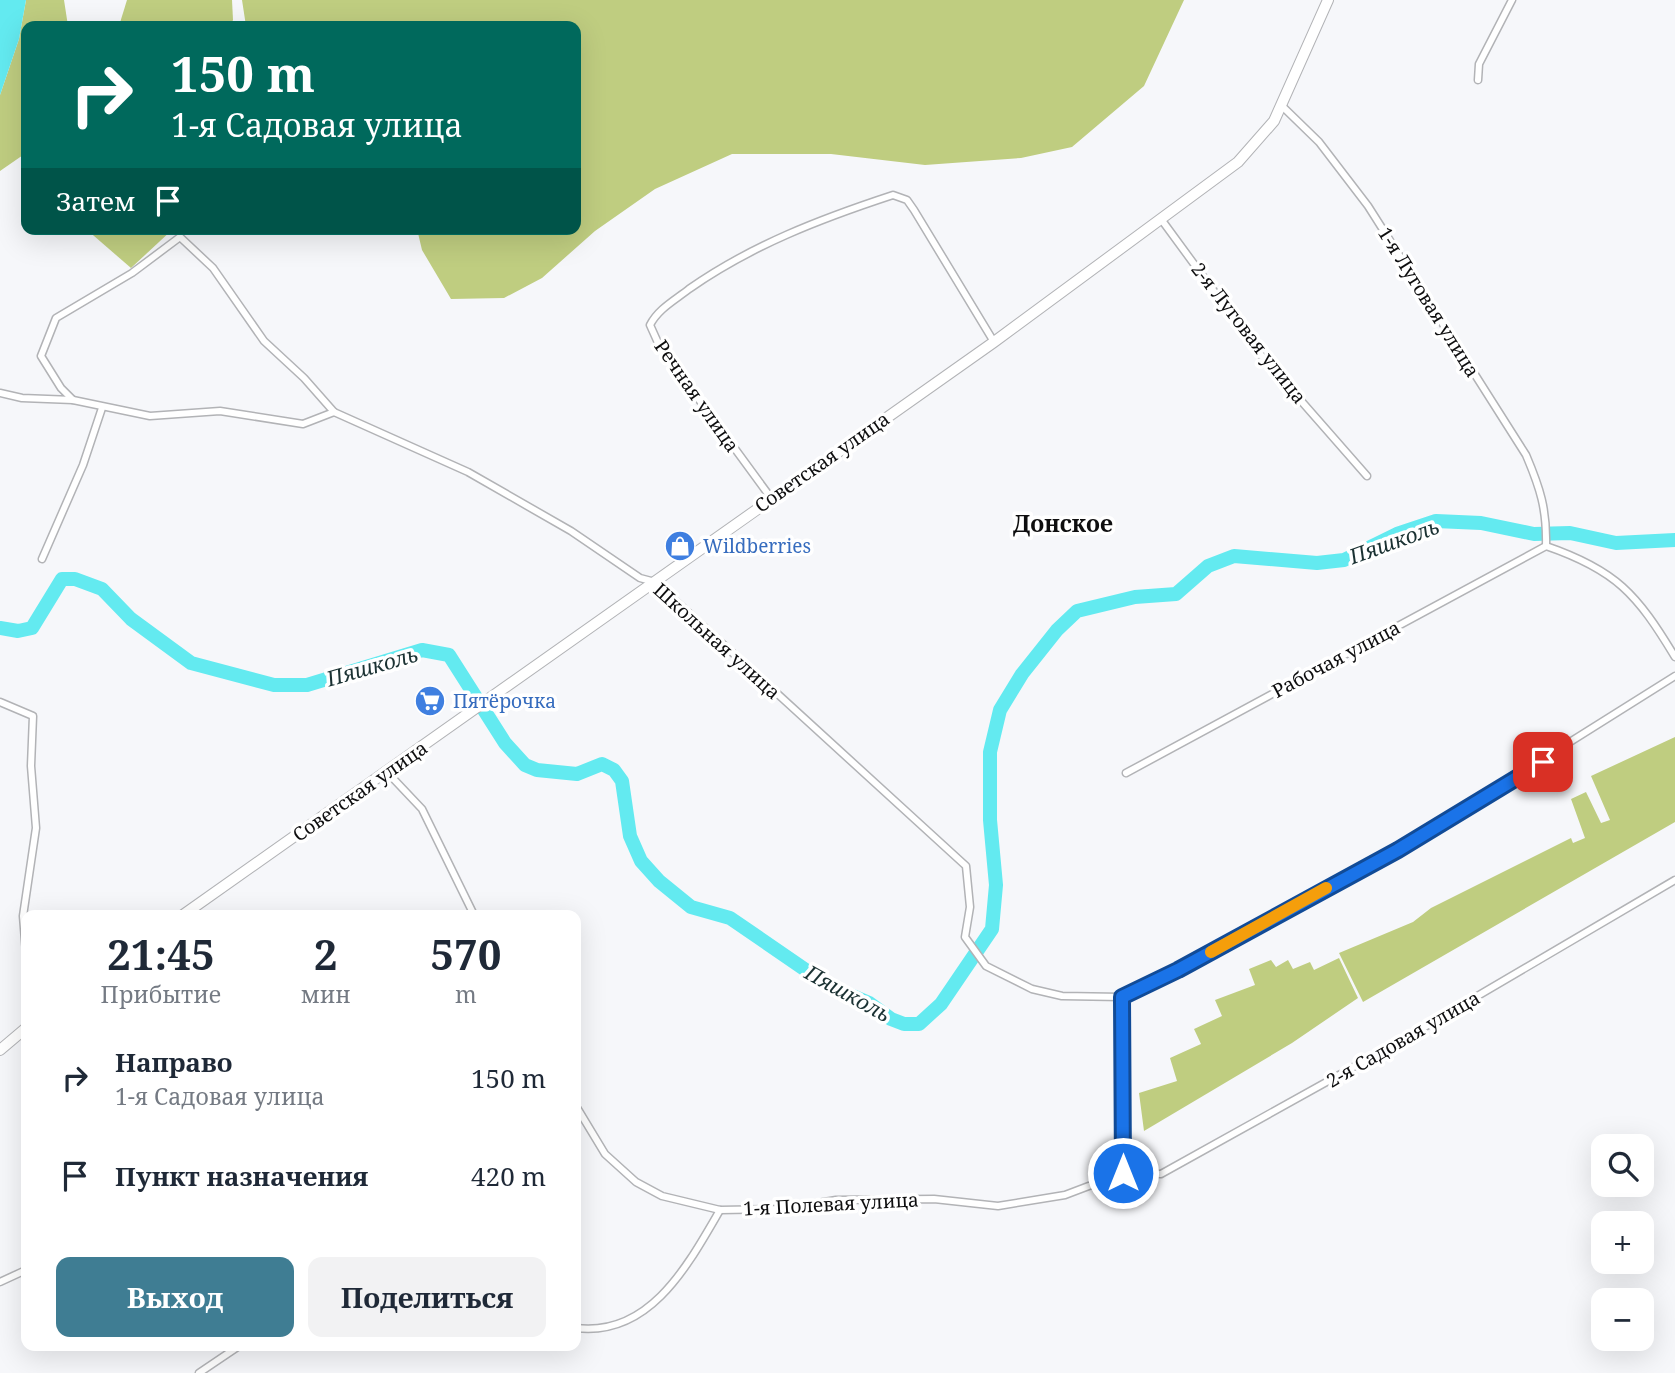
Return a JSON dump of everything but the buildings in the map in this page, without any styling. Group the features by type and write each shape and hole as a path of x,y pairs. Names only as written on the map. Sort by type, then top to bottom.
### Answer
{"main road":[{"name":"Советская улица","path":"190,910 994,342 1238,162 1264,135 1282,106 1328,0"},
{"path":"0,1050 21,1032"}],"street":[{"path":"1478,80 1479,64 1512,0"},
{"name":"1-я Луговая улица","path":"1282,106 1319,142 1368,206 1526,455 1547,516 1546,545"},
{"name":"Речная улица","path":"771,498 659,345 650,325 654,316 666,306 720,268 770,239 893,195 907,200 914,210 994,342"},
{"name":"2-я Луговая улица","path":"1161,219 1260,354 1367,476"},
{"name":"Школьная улица","path":"73,400 61,388 41,356 56,318 132,273 179,235"},
{"name":"Школьная улица","path":"183,235 213,268 264,341 304,378 334,412 468,472 571,531 640,578 655,582 965,866 970,906 965,937 986,966 1032,989 1062,996 1122,997"},
{"path":"0,393 22,398 73,400 150,416 220,411 303,424 334,412"},
{"path":"42,559 83,465 102,408"},
{"path":"1546,545 1583,558 1605,570 1637,601 1675,657"},
{"name":"Рабочая улица","path":"1126,772 1546,545"},
{"path":"1123,1173 1122,997 1178,970 1398,850 1675,676"},
{"path":"0,702 33,716 35,729 31,766 36,828 24,910"},
{"path":"387,772 422,809 472,910"},
{"name":"2-я Садовая улица","path":"1123,1173 1161,1174 1411,1035 1675,880"},
{"name":"1-я Полевая улица","path":"581,1114 606,1154 636,1182 662,1196 720,1210 783,1209 836,1200 934,1199 998,1206 1065,1195 1123,1173"},
{"path":"581,1327 633,1320 659,1301 720,1210"},
{"path":"0,1282 21,1272"},
{"path":"199,1373 232,1351"}],"green space":[{"path":"26,0 64,0 67,21 22,21"},
{"path":"127,0 232,0 232,21 121,21"},
{"path":"242,0 1184,0 1144,86 1072,147 1021,158 925,165 831,154 732,154 655,189 595,231 542,278 504,298 451,299 422,250 418,235 581,235 581,21 245,21"},
{"path":"21,28 21,156 0,171 0,95"},
{"path":"93,235 167,235 131,268"},
{"path":"1675,737 1675,822 1363,1002 1339,953 1413,922 1431,908 1571,838 1573,843 1585,838 1571,799 1586,792 1601,823 1610,820 1591,776"},
{"path":"1339,958 1358,998 1292,1043 1144,1131 1139,1093 1177,1081 1170,1058 1201,1044 1194,1029 1222,1016 1215,1000 1255,985 1249,969 1271,960 1276,967 1288,960 1293,969 1310,962 1314,970"}],"water":[{"path":"0,0 26,0 19,39 0,95"}],"waterway":[{"name":"Пяшколь","path":"0,628 18,631 32,628 62,579 75,579 102,589 131,619 191,663 274,685 307,685 422,650 449,655 505,743 525,765 537,770 577,774 602,764 614,770 622,781 630,836 641,861 659,881 691,907 730,918 829,986 869,1003 891,1019 904,1024 919,1024 941,1004 992,929 996,885 990,820 990,752 1000,710 1022,674 1057,630 1077,611 1135,597 1176,594 1208,566 1234,556 1317,563 1344,560 1397,534 1436,521 1481,523 1534,534 1570,533 1616,543 1675,540"}],"slow traffic":[{"path":"1211,952 1326,888"}],"place":[{"name":"Wildberries","path":"680,546"},
{"name":"Пятёрочка","path":"430,701"}],"district":[{"name":"Донское","path":"1063,523"}],"route":[{"path":"1123,1173 1122,997 1158,981 1398,850 1543,762"}]}
